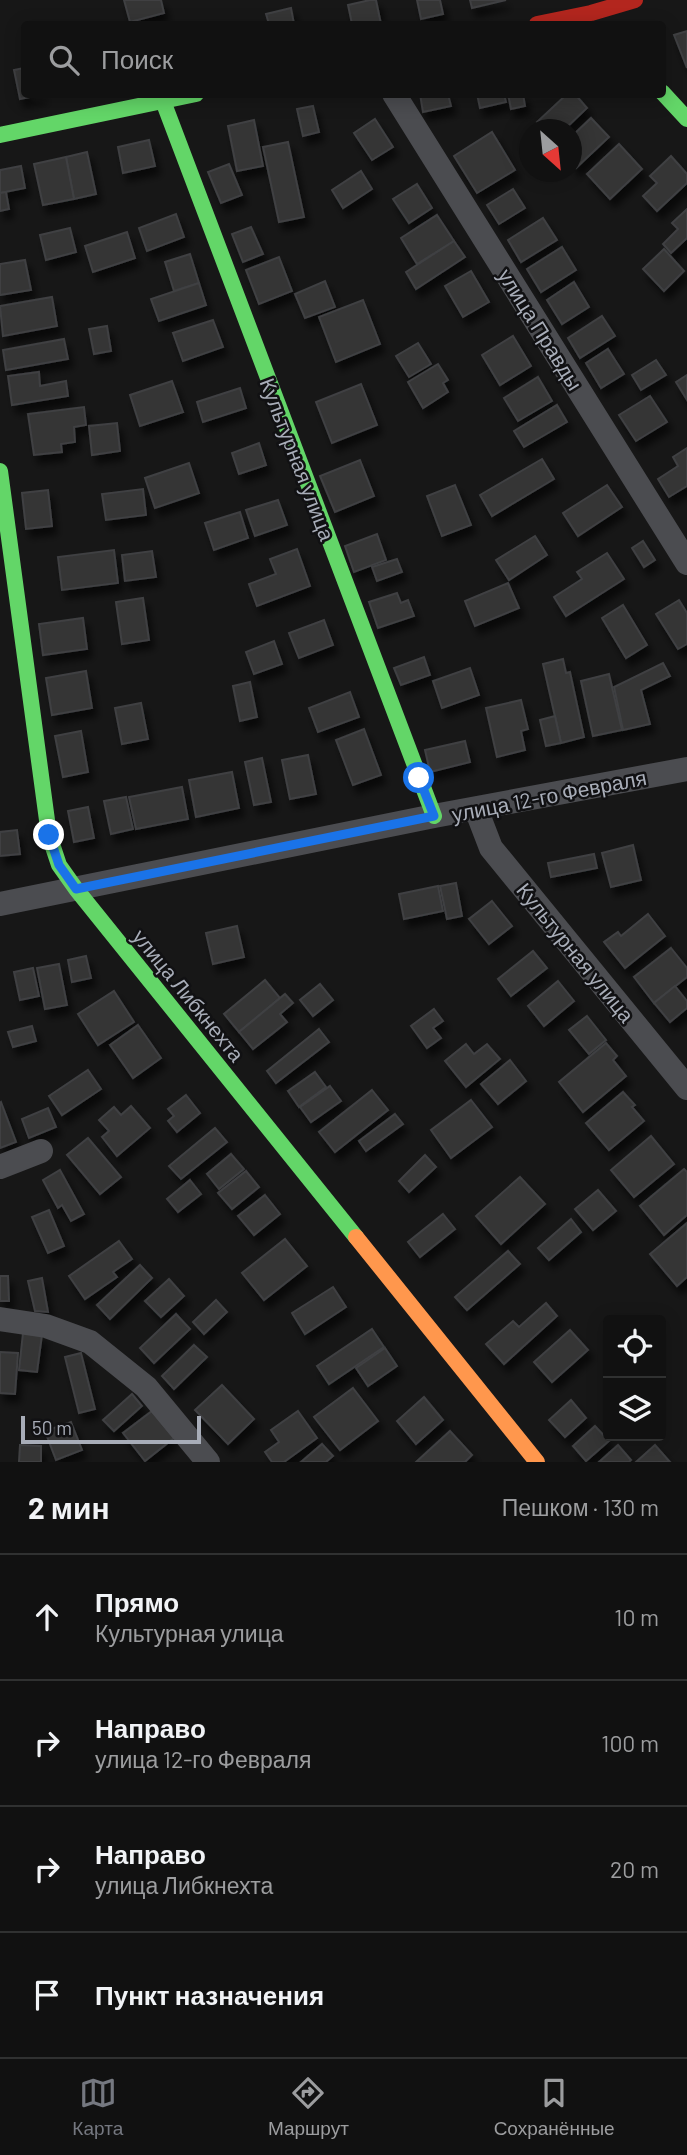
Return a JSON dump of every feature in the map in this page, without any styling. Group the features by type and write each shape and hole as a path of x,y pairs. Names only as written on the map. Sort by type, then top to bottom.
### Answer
{"street":[{"path":"550,21 635,0"},
{"path":"666,95 687,119"},
{"path":"0,135 177,98"},
{"name":"улица Правды","path":"396,98 687,563"},
{"name":"Культурная улица","path":"163,101 434,816"},
{"name":"улица Либкнехта","path":"0,471 49,835 59,865 537,1462"},
{"name":"улица 12-го Февраля","path":"0,904 434,816 687,769"},
{"name":"Культурная улица","path":"476,809 491,848 687,1088"},
{"path":"0,1167 41,1151"},
{"path":"0,1319 46,1326 90,1342 146,1387 208,1462"}],"building":[{"path":"124,0 161,0 164,13 130,21"},
{"path":"376,0 380,21 351,21 348,5"},
{"path":"417,0 440,0 443,14 421,19"},
{"path":"470,0 506,0 472,8"},
{"path":"291,8 293,21 268,21 266,14"},
{"path":"687,31 687,68 674,35"},
{"path":"21,69 21,98 25,98 20,99 14,70"},
{"path":"421,98 449,98 451,106 423,112"},
{"path":"478,98 505,98 506,102 480,108"},
{"path":"509,98 524,98 525,106 511,109"},
{"path":"563,98 578,98 587,108 576,119 540,119"},
{"path":"313,106 319,132 303,136 297,109"},
{"path":"591,118 609,137 582,162 582,127"},
{"path":"375,119 393,147 372,160 354,133"},
{"path":"254,120 263,166 237,171 228,126"},
{"path":"492,132 515,170 477,193 454,156"},
{"path":"149,140 155,166 123,173 118,147"},
{"path":"288,142 304,217 279,222 263,147"},
{"path":"619,144 642,169 610,199 587,174"},
{"path":"87,152 96,194 74,199 66,157"},
{"path":"671,156 687,174 687,183 657,211 643,196 657,183 650,176"},
{"path":"66,157 74,199 43,205 34,164"},
{"path":"229,164 242,195 221,203 208,172"},
{"path":"21,166 25,188 0,193 0,170"},
{"path":"361,171 372,189 343,208 332,190"},
{"path":"417,184 432,208 409,223 393,199"},
{"path":"513,189 525,208 499,224 487,205"},
{"path":"6,192 9,209 0,211 0,193"},
{"path":"687,209 687,238 671,253 663,244 678,229 672,223"},
{"path":"176,214 184,237 147,251 139,228"},
{"path":"437,215 454,241 417,264 401,238"},
{"path":"543,218 557,240 521,262 508,240"},
{"path":"251,227 263,254 243,262 232,234"},
{"path":"70,228 76,252 46,260 40,235"},
{"path":"127,232 135,258 93,272 85,246"},
{"path":"454,241 465,257 416,289 406,272"},
{"path":"562,247 576,270 541,292 527,269"},
{"path":"664,249 684,271 664,291 643,269"},
{"path":"190,254 199,283 174,291 165,262"},
{"path":"279,257 292,291 259,304 246,270"},
{"path":"25,260 31,290 0,295 0,264"},
{"path":"471,271 489,302 463,317 445,286"},
{"path":"325,281 335,307 305,318 295,294"},
{"path":"574,282 589,307 562,324 547,300"},
{"path":"199,283 206,305 159,321 151,299"},
{"path":"52,297 57,326 3,336 0,306"},
{"path":"363,300 380,344 336,362 319,317"},
{"path":"602,316 615,336 580,358 568,338"},
{"path":"213,320 223,347 183,361 173,333"},
{"path":"107,326 111,351 94,354 89,329"},
{"path":"513,336 531,366 500,385 482,355"},
{"path":"64,339 68,359 6,370 3,350"},
{"path":"418,343 431,364 409,377 396,356"},
{"path":"608,349 624,374 601,388 586,363"},
{"path":"656,360 666,375 641,390 632,375"},
{"path":"438,364 448,380 443,383 448,392 423,408 408,382"},
{"path":"39,372 40,386 66,381 68,396 12,405 8,376"},
{"path":"687,375 687,400 676,382"},
{"path":"538,377 552,401 518,421 504,398"},
{"path":"172,381 183,412 140,426 130,395"},
{"path":"361,384 377,425 332,443 316,402"},
{"path":"240,388 246,408 203,422 197,402"},
{"path":"650,396 667,422 636,441 619,415"},
{"path":"557,405 567,422 524,447 514,431"},
{"path":"84,407 86,425 74,427 75,442 61,444 62,452 34,455 28,414"},
{"path":"117,423 120,451 92,455 89,426"},
{"path":"259,443 266,465 239,474 232,453"},
{"path":"687,448 687,486 669,497 658,479 678,466 673,457"},
{"path":"542,459 554,479 492,516 480,495"},
{"path":"360,460 374,496 335,512 320,476"},
{"path":"189,463 199,493 155,508 145,478"},
{"path":"455,485 471,525 442,536 427,496"},
{"path":"607,485 622,507 578,536 563,513"},
{"path":"143,489 146,515 106,520 102,494"},
{"path":"48,490 52,526 26,529 22,493"},
{"path":"278,500 287,525 255,536 246,510"},
{"path":"240,512 248,538 214,550 205,523"},
{"path":"377,534 386,560 354,572 345,546"},
{"path":"535,536 547,555 509,580 496,560"},
{"path":"643,541 655,560 644,567 632,548"},
{"path":"297,549 310,586 257,606 249,584 276,574 270,559"},
{"path":"114,550 118,583 62,590 58,557"},
{"path":"152,551 156,577 125,581 122,555"},
{"path":"607,553 624,579 566,616 554,597 582,579 577,572"},
{"path":"397,559 402,572 377,581 372,567"},
{"path":"508,583 519,608 475,626 465,601"},
{"path":"397,593 401,603 408,600 414,616 378,628 369,602"},
{"path":"143,598 149,640 122,644 116,602"},
{"path":"679,600 687,613 687,644 678,649 656,614"},
{"path":"623,605 647,645 626,658 602,618"},
{"path":"83,618 87,649 43,655 39,624"},
{"path":"324,620 333,645 299,658 289,633"},
{"path":"274,641 282,664 254,674 246,652"},
{"path":"424,657 430,675 401,685 394,668"},
{"path":"563,659 566,673 570,672 584,737 561,743 543,664"},
{"path":"663,663 670,676 641,690 650,724 623,730 614,687"},
{"path":"470,668 479,695 442,708 433,681"},
{"path":"86,671 92,708 52,715 46,678"},
{"path":"609,674 622,730 593,736 581,681"},
{"path":"250,682 257,717 240,721 233,686"},
{"path":"350,692 359,717 318,732 309,708"},
{"path":"521,700 528,729 521,731 525,750 497,757 486,708"},
{"path":"141,703 148,739 122,744 115,708"},
{"path":"555,716 561,743 546,746 540,720"},
{"path":"364,729 381,775 353,785 336,740"},
{"path":"81,731 88,772 63,777 55,736"},
{"path":"465,741 470,762 430,772 425,750"},
{"path":"308,755 316,794 290,799 282,760"},
{"path":"262,758 271,802 254,805 245,762"},
{"path":"232,772 239,808 196,817 189,780"},
{"path":"182,787 188,819 136,829 129,797"},
{"path":"126,797 133,829 111,834 104,801"},
{"path":"88,807 94,838 74,842 68,811"},
{"path":"17,830 20,854 0,856 0,832"},
{"path":"633,845 641,880 611,887 602,853"},
{"path":"594,854 597,868 551,877 548,863"},
{"path":"456,883 462,916 447,919 440,886"},
{"path":"438,886 443,911 404,919 399,894"},
{"path":"492,901 512,926 489,944 469,919"},
{"path":"648,914 665,936 625,968 604,942 618,932 621,936"},
{"path":"237,926 244,957 213,964 206,933"},
{"path":"671,948 687,968 687,977 654,1003 634,977"},
{"path":"533,951 547,968 511,996 498,979"},
{"path":"86,956 91,978 72,982 68,960"},
{"path":"59,964 67,1005 45,1009 37,968"},
{"path":"33,968 39,996 20,1000 14,972"},
{"path":"265,980 280,998 239,1032 224,1014"},
{"path":"558,981 574,1001 544,1026 528,1006"},
{"path":"320,984 333,1000 313,1016 300,1000"},
{"path":"675,986 687,1001 687,1008 670,1022 654,1003"},
{"path":"114,991 134,1022 98,1045 78,1014"},
{"path":"285,994 293,1003 280,1014 287,1022 253,1049 239,1032"},
{"path":"434,1009 443,1021 433,1028 441,1038 427,1048 411,1026"},
{"path":"587,1016 606,1040 589,1054 569,1030"},
{"path":"138,1025 161,1058 133,1078 110,1045"},
{"path":"32,1026 36,1041 13,1047 8,1032"},
{"path":"319,1029 329,1042 276,1083 267,1071"},
{"path":"606,1043 617,1056 613,1060 626,1076 583,1112 559,1082"},
{"path":"466,1044 474,1054 487,1044 500,1059 466,1087 445,1061"},
{"path":"510,1060 526,1081 498,1104 481,1084"},
{"path":"88,1070 101,1089 62,1115 49,1096"},
{"path":"315,1072 326,1087 299,1107 288,1091"},
{"path":"330,1086 341,1101 311,1122 300,1107"},
{"path":"372,1090 388,1110 335,1152 319,1132"},
{"path":"623,1092 644,1121 609,1150 586,1123"},
{"path":"186,1095 200,1113 177,1132 168,1121 174,1116 168,1109"},
{"path":"471,1100 492,1127 451,1158 431,1130"},
{"path":"0,1103 16,1142 0,1148"},
{"path":"131,1106 150,1128 117,1156 102,1137 109,1131 99,1120 114,1107 121,1115"},
{"path":"48,1108 56,1127 29,1138 22,1119"},
{"path":"395,1114 403,1124 366,1151 359,1141"},
{"path":"215,1128 227,1142 181,1179 169,1166"},
{"path":"651,1136 674,1164 634,1197 611,1170"},
{"path":"88,1138 121,1177 100,1194 67,1155"},
{"path":"231,1154 244,1169 219,1189 207,1174"},
{"path":"425,1155 436,1167 409,1192 399,1181"},
{"path":"684,1169 687,1172 687,1215 664,1235 640,1206"},
{"path":"60,1170 84,1214 71,1221 62,1205 58,1208 43,1180"},
{"path":"246,1171 259,1187 232,1209 218,1193"},
{"path":"520,1177 545,1204 501,1244 476,1216"},
{"path":"190,1180 201,1194 178,1212 167,1199"},
{"path":"598,1190 616,1211 593,1230 575,1209"},
{"path":"265,1195 280,1214 254,1235 238,1216"},
{"path":"49,1210 64,1246 48,1253 32,1217"},
{"path":"443,1214 455,1229 420,1257 408,1242"},
{"path":"571,1219 581,1232 549,1260 538,1248"},
{"path":"687,1223 687,1277 677,1286 650,1254"},
{"path":"285,1239 307,1266 264,1300 242,1273"},
{"path":"119,1241 132,1259 113,1272 117,1277 85,1299 69,1276"},
{"path":"508,1251 520,1264 467,1310 455,1297"},
{"path":"140,1265 152,1278 110,1319 97,1305"},
{"path":"0,1276 8,1276 9,1301 0,1301"},
{"path":"42,1278 48,1312 35,1311 28,1281"},
{"path":"169,1279 184,1296 161,1317 145,1301"},
{"path":"333,1287 346,1307 305,1334 292,1313"},
{"path":"216,1300 227,1312 204,1334 193,1322"},
{"path":"546,1303 557,1316 504,1364 486,1344 513,1321 519,1327"},
{"path":"176,1314 190,1329 154,1363 140,1348"},
{"path":"372,1329 384,1347 329,1384 317,1366"},
{"path":"570,1330 588,1350 552,1382 534,1362"},
{"path":"23,1333 42,1335 37,1372 19,1370"},
{"path":"194,1345 207,1357 174,1389 162,1376"},
{"path":"385,1348 397,1366 368,1386 356,1368"},
{"path":"0,1352 18,1353 15,1394 0,1393"},
{"path":"81,1353 95,1409 79,1413 65,1357"},
{"path":"222,1385 254,1419 228,1444 195,1410"},
{"path":"353,1388 378,1421 340,1450 314,1417"},
{"path":"132,1394 142,1406 114,1431 103,1420"},
{"path":"424,1397 443,1420 416,1444 397,1421"},
{"path":"571,1400 586,1418 565,1437 549,1420"},
{"path":"152,1411 174,1438 145,1461 123,1433"},
{"path":"298,1411 317,1438 284,1462 272,1462 265,1452 279,1442 271,1430"},
{"path":"71,1422 82,1450 56,1460 45,1431"},
{"path":"595,1426 603,1435 603,1441 609,1441 586,1461 573,1446"},
{"path":"450,1431 472,1455 465,1462 416,1462"},
{"path":"322,1444 333,1456 326,1462 301,1462"},
{"path":"20,1445 41,1446 41,1462 19,1462"},
{"path":"618,1445 631,1460 629,1462 599,1462"},
{"path":"655,1445 670,1462 636,1462"}],"traffic: fast":[{"path":"666,96 687,119"},
{"path":"0,135 177,98"},
{"path":"163,101 434,816"},
{"path":"0,471 49,835 59,865 356,1237"}],"traffic: slow":[{"path":"356,1237 537,1462"}],"traffic: jam":[{"path":"552,21 635,0"}],"route":[{"path":"49,835 59,865 76,889 434,816 419,778"}]}
